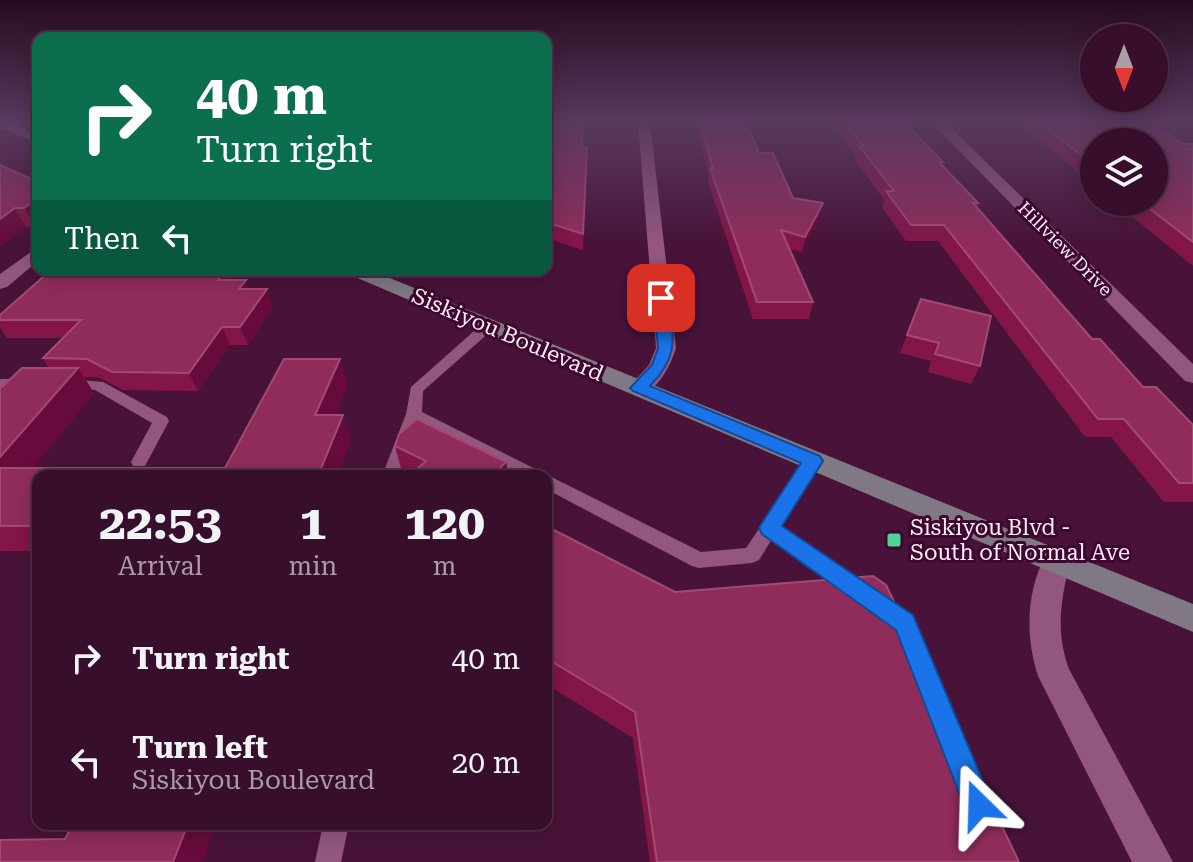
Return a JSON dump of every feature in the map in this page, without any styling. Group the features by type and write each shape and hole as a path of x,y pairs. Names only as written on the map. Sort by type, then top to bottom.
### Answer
{"main road":[{"name":"Siskiyou Boulevard","path":"368,276 1193,618"}],"street":[{"path":"639,388 659,367 666,348 648,162"},
{"name":"Hillview Drive","path":"978,162 1193,376"},
{"path":"0,283 32,257"},
{"path":"1056,562 1042,613 1044,649 1055,676 1153,862"}],"lane":[{"path":"393,470 414,414 416,390 487,327"},
{"path":"0,384 98,385 161,421 139,462"},
{"path":"414,414 524,470"},
{"path":"552,484 699,560 752,555 813,461"},
{"path":"770,528 905,623 928,678"},
{"path":"328,862 335,830"}],"building":[{"path":"552,162 586,162 583,234 552,224"},
{"path":"711,162 777,162 793,198 823,203 805,237 781,230 813,302 757,302 710,168 713,168"},
{"path":"872,162 939,162 978,203 973,203 1092,339 1100,339 1143,387 1156,387 1193,425 1193,483 1179,483 1124,419 1098,419 944,225 911,225 886,191 894,191"},
{"path":"1168,162 1193,162 1193,242 1159,216 1168,216"},
{"path":"0,165 32,179 32,202 24,208 15,208 0,219"},
{"path":"44,276 221,276 218,280 246,280 239,289 267,289 240,327 222,327 189,373 112,372 87,359 43,358 81,320 0,320 0,315"},
{"path":"921,299 991,316 980,366 935,354 939,343 907,335"},
{"path":"284,359 340,359 315,415 343,415 320,470 32,470 32,526 0,526 0,468 225,468"},
{"path":"22,368 78,368 0,457 0,387"},
{"path":"417,419 506,462 498,470 416,470 426,461 395,446 399,434"},
{"path":"552,529 675,592 873,576 886,585 1019,862 657,862 635,712 552,662"},
{"path":"70,830 186,830 173,862 0,862 0,840 65,839"}],"place":[{"name":"Siskiyou Blvd - South of Normal Ave","path":"894,540"}],"route":[{"path":"661,298 666,348 659,367 639,388 813,461 770,528 905,623 979,805"}]}
